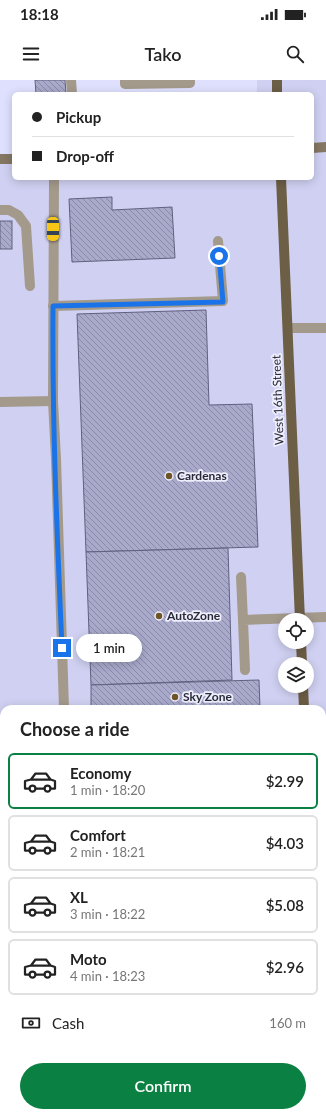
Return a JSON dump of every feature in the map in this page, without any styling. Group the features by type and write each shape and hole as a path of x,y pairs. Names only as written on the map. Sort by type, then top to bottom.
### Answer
{"main road":[{"path":"276,80 277,92"},
{"name":"West 16th Street","path":"281,180 300,613"},
{"path":"303,693 304,705"}],"street":[{"path":"71,80 72,92"},
{"path":"125,80 125,84 190,83 190,80"},
{"path":"314,148 326,148"},
{"path":"0,159 12,158"},
{"path":"54,180 53,401 64,705"},
{"path":"0,210 9,210 18,215 26,226 30,286"},
{"path":"53,306 223,302 218,241"},
{"path":"288,328 326,328"},
{"path":"0,402 53,401"},
{"path":"241,577 245,670"},
{"path":"314,618 326,617"},
{"path":"243,620 278,619"}],"shaded area":[{"path":"257,80 326,80 326,705 0,705 0,164 12,162 12,180 314,180 314,92 257,92"}],"building":[{"path":"35,80 65,80 66,92 36,92"},
{"path":"112,197 112,210 172,207 175,258 72,262 69,199"},
{"path":"0,221 12,221 12,249 0,249"},
{"name":"Cardenas","path":"206,310 209,405 252,404 258,547 86,552 77,314"},
{"name":"AutoZone","path":"228,548 232,680 91,685 86,552"},
{"name":"Sky Zone","path":"259,680 260,705 91,705 91,685"}],"place":[{"name":"Cardenas","path":"169,476"},
{"name":"AutoZone","path":"159,616"},
{"name":"Sky Zone","path":"175,697"}],"route":[{"path":"62,648 53,401 53,306 223,302 219,256"}]}
